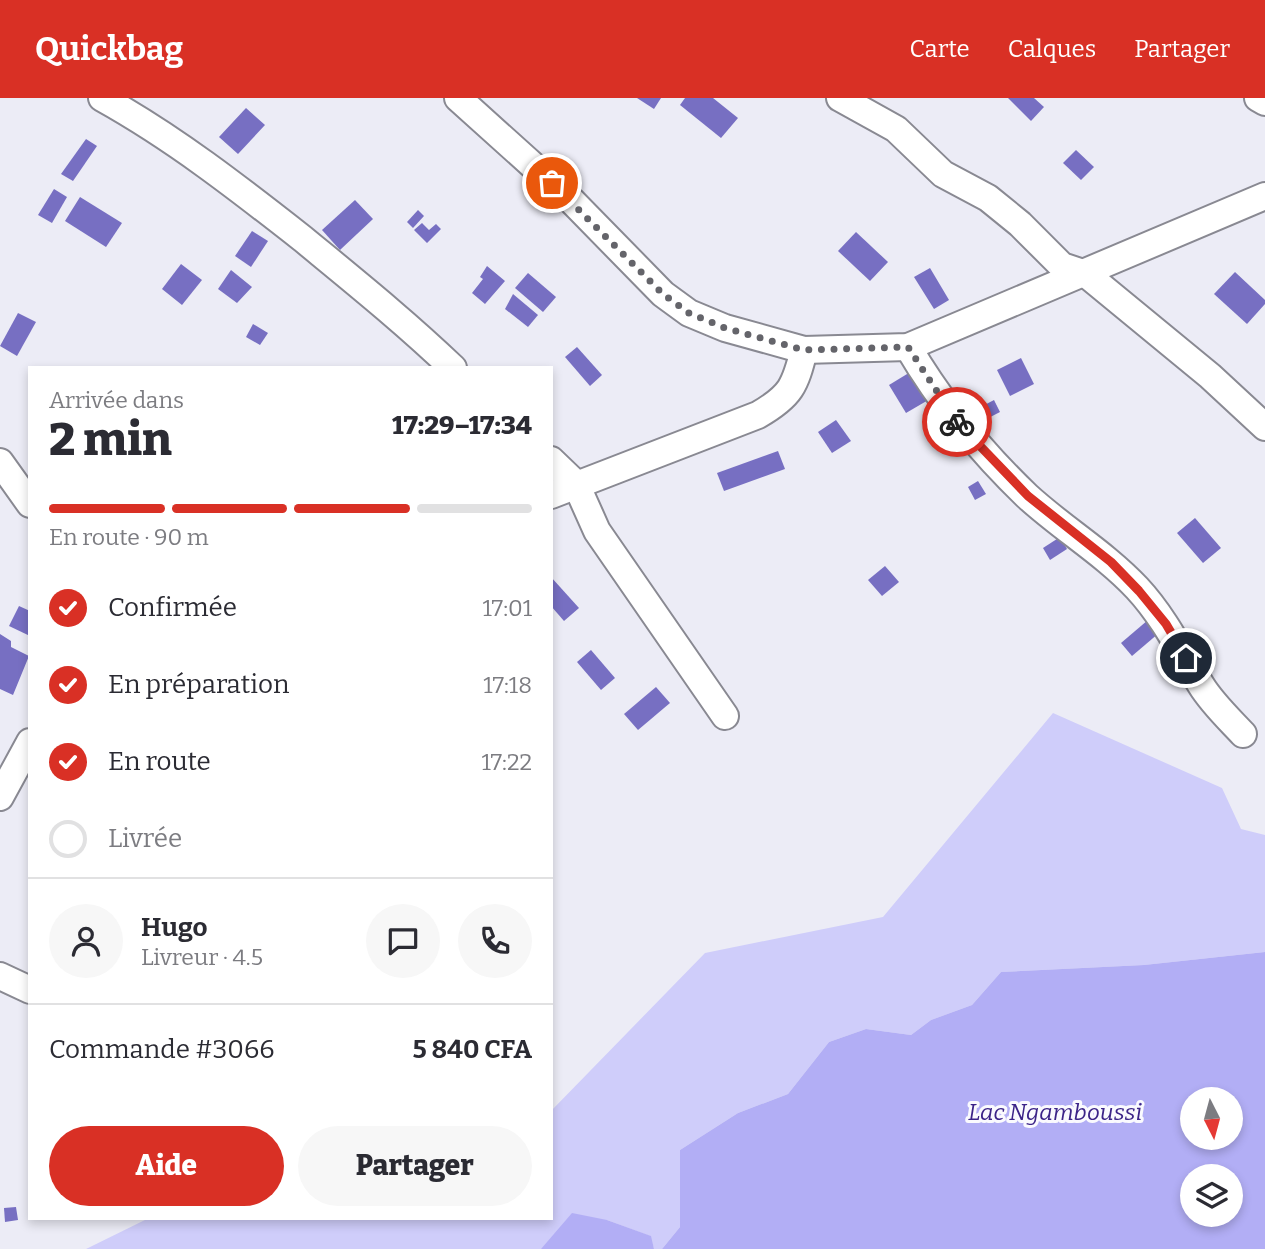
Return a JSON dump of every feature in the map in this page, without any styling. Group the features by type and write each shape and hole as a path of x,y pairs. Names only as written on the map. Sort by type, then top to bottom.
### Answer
{"street":[{"path":"102,98 172,138 237,187 401,318 451,366"},
{"path":"458,98 570,200 663,294 689,313 725,328 804,350 908,347 1086,274 1265,195"},
{"path":"840,98 896,129 943,174 988,198 1020,224 1062,266 1086,274 1210,376 1265,427"},
{"path":"1258,98 1265,102"},
{"path":"908,347 933,389 961,427 996,464 1028,496 1111,562 1139,591 1166,624 1203,688 1243,734"},
{"path":"553,494 740,423 774,406 794,386 804,350"},
{"path":"0,462 28,501"},
{"path":"553,462 576,484 597,531 725,716"},
{"path":"0,797 28,745"},
{"path":"0,976 28,989"}],"shaded area":[{"path":"1053,713 1222,788 1241,829 1265,835 1265,952 1144,965 1001,972 972,1005 931,1020 911,1035 866,1029 829,1042 788,1094 738,1113 680,1150 680,1227 662,1249 654,1249 650,1236 607,1220 541,1249 86,1249 145,1220 553,1220 553,1109 705,953 883,917"}],"water":[{"name":"Lac Ngamboussi","path":"1265,952 1265,1249 662,1249 680,1227 680,1150 738,1113 788,1094 829,1042 866,1029 911,1035 931,1020 972,1005 1001,972 1144,965"},
{"path":"572,1213 607,1220 651,1236 654,1249 541,1249"}],"building":[{"path":"637,98 661,98 654,109"},
{"path":"685,98 713,98 738,118 721,138 680,105"},
{"path":"1008,98 1034,98 1044,107 1031,121"},
{"path":"246,108 265,125 238,154 219,137"},
{"path":"86,139 97,146 73,181 61,174"},
{"path":"1076,150 1094,167 1081,180 1063,163"},
{"path":"54,189 67,197 52,223 38,215"},
{"path":"80,197 122,223 106,247 65,221"},
{"path":"355,200 373,219 340,250 322,230"},
{"path":"418,210 424,216 413,228 407,222"},
{"path":"422,223 429,230 436,224 441,229 427,243 414,230"},
{"path":"252,231 268,241 251,267 235,256"},
{"path":"856,232 888,262 870,281 838,251"},
{"path":"181,264 202,280 182,305 162,289"},
{"path":"487,266 505,281 485,304 472,293 483,279 480,277"},
{"path":"930,268 949,300 934,309 914,277"},
{"path":"231,270 252,287 237,303 218,289"},
{"path":"1235,272 1265,300 1265,304 1247,324 1214,294"},
{"path":"528,273 556,297 543,312 515,288"},
{"path":"513,294 538,315 528,327 505,309"},
{"path":"18,313 36,322 17,356 0,346"},
{"path":"253,324 268,333 260,345 246,337"},
{"path":"577,347 602,375 590,386 565,357"},
{"path":"1021,358 1034,384 1010,396 997,370"},
{"path":"912,371 930,399 906,413 889,385"},
{"path":"994,400 1000,412 973,426 962,406 971,402 975,410"},
{"path":"836,420 851,441 832,453 818,432"},
{"path":"778,451 785,469 724,491 717,473"},
{"path":"978,481 986,494 975,500 968,487"},
{"path":"1195,518 1221,548 1203,563 1177,533"},
{"path":"1060,537 1067,549 1050,560 1043,548"},
{"path":"885,566 899,582 882,596 868,580"},
{"path":"553,579 579,608 564,621 553,608"},
{"path":"19,606 28,610 28,635 9,626"},
{"path":"1148,620 1159,633 1132,656 1121,643"},
{"path":"0,634 11,641 11,647 28,656 28,658 13,695 0,689"},
{"path":"591,650 615,678 601,690 577,662"},
{"path":"656,687 670,703 638,730 624,714"},
{"path":"16,1207 18,1220 5,1222 4,1208"}],"way so far":[{"path":"552,183 663,294 689,313 725,328 804,350 850,351 908,347 957,422"}],"route":[{"path":"957,422 1028,496 1111,562 1166,624 1186,658"}]}
